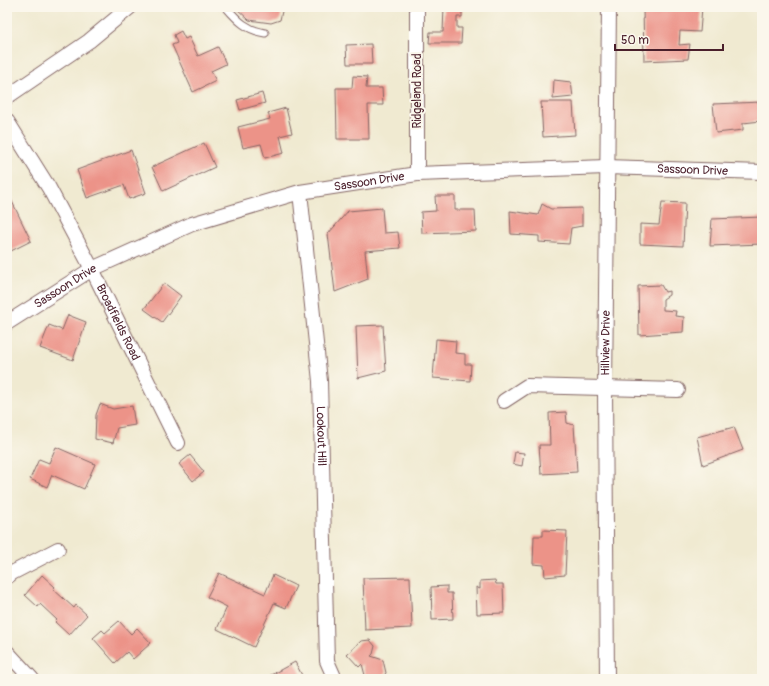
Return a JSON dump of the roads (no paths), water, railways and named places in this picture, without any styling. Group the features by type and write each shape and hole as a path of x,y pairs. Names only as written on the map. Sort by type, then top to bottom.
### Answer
{"street":[{"path":"7,97 89,41 130,7"},
{"name":"Ridgeland Road","path":"417,7 417,174"},
{"name":"Hillview Drive","path":"607,679 605,389 606,167 609,7"},
{"name":"Broadfields Road","path":"7,121 49,188 92,269 178,443"},
{"name":"Sassoon Drive","path":"7,323 92,269 192,224 300,192 417,174 606,167 762,172"},
{"name":"Lookout Hill","path":"300,192 320,381 327,661 335,679"},
{"path":"504,401 528,386 678,390"},
{"path":"7,577 58,549"},
{"path":"7,652 32,679"}],"lane":[{"path":"226,7 243,24 254,31 265,33"}]}
